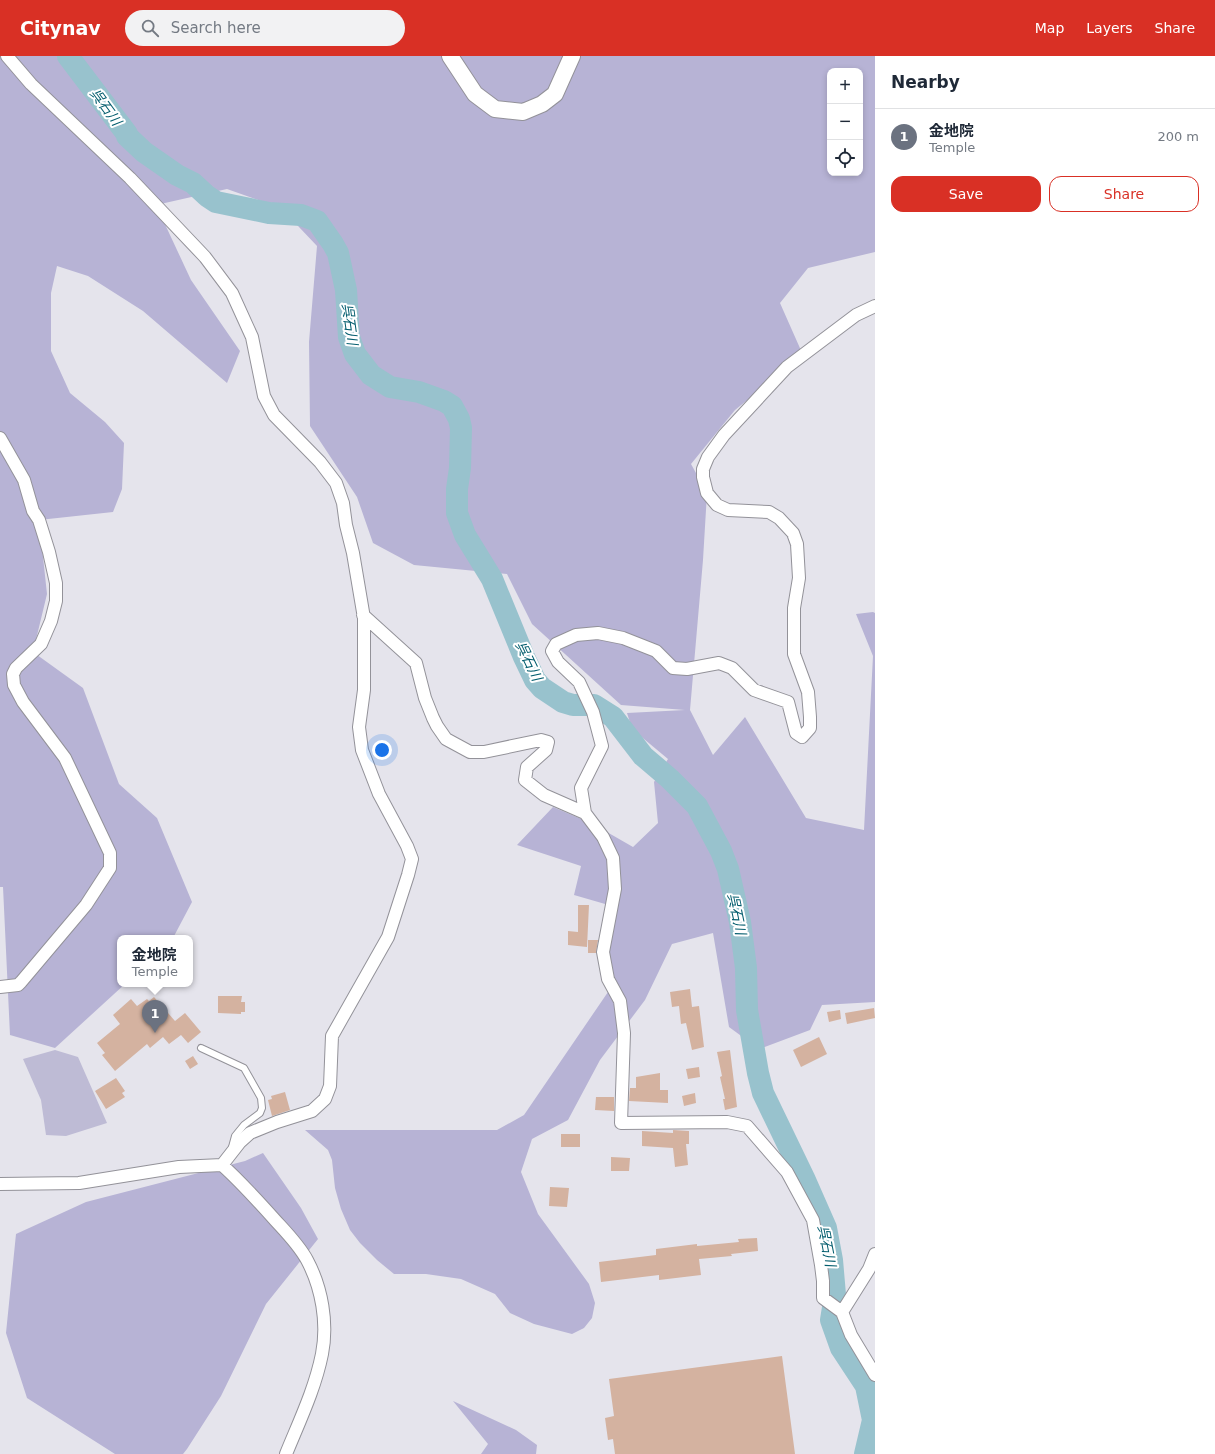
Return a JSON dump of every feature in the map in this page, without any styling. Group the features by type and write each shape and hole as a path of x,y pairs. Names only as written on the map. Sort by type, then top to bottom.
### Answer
{"street":[{"path":"7,56 31,84 130,178 205,256 232,293 252,337 264,396 274,414 320,462 336,483 343,503 346,525 353,553 363,615 364,690 359,728 362,750 379,794 407,846 412,859 388,937 332,1036 330,1086 325,1099 312,1111 276,1122 250,1133 240,1142 222,1165"},
{"path":"450,56 475,94 495,109 523,112 542,104 555,94 572,56"},
{"path":"875,306 856,315 786,366 724,435 708,457 703,469 703,477 707,493 717,505 728,510 769,512 779,518 793,533 797,544 799,578 794,608 794,654 808,692 810,728 802,737 796,733 788,702 754,690 732,668 719,663 687,668 673,668 656,651 623,638 598,633 576,634 556,644 552,651 558,662 579,682 593,712 602,746 581,788 585,813 603,837 613,858 616,888 603,952 608,979 620,1001 624,1034 621,1123 727,1122 747,1126 787,1172 813,1220 821,1265 823,1298 841,1312 851,1335 875,1375"},
{"path":"0,438 24,480 33,511 39,520 56,583 56,601 52,621 41,644 16,668 13,674 14,685 23,702 65,758 110,853 110,868 86,905 18,985 0,987"},
{"path":"363,615 416,663 433,718 446,739 470,752 484,752 541,740 548,742 546,750 527,767 525,780 544,795 585,813"},
{"path":"0,1184 79,1182 179,1167 222,1165 242,1183 287,1233 307,1258 313,1272 323,1307 324,1338 322,1355 314,1386 286,1454"},
{"path":"841,1312 869,1269 875,1254"}],"lane":[{"path":"201,1048 244,1068 262,1098 262,1108 260,1113 244,1125 236,1136 230,1154"}],"shaded area":[{"path":"0,56 875,56 875,252 808,268 780,303 803,355 735,410 691,464 707,493 703,560 690,710 713,755 745,717 806,818 864,830 873,656 856,614 875,613 875,1002 822,1005 810,1030 759,1049 729,1027 713,933 672,944 645,1000 600,1060 568,1120 532,1139 521,1172 538,1214 589,1284 595,1303 592,1318 584,1328 572,1334 534,1324 510,1313 495,1294 461,1279 426,1274 394,1274 360,1243 350,1230 341,1209 335,1188 332,1160 328,1150 305,1130 497,1130 524,1115 608,992 609,941 612,906 574,895 581,866 517,845 553,807 593,824 633,847 658,823 654,782 668,759 632,729 627,713 685,710 621,705 532,624 507,574 414,565 373,543 357,497 310,426 309,342 317,246 281,208 227,189 156,205 191,280 240,351 227,383 143,311 88,276 57,266 51,293 51,351 70,393 105,422 124,443 122,489 113,512 39,520 47,594 33,652 83,688 119,784 157,818 192,902 175,935 117,935 117,987 122,987 55,1048 10,1035 3,887 0,887"},
{"path":"55,1050 78,1057 107,1123 66,1136 46,1135 41,1100 23,1059"},
{"path":"263,1153 301,1208 318,1239 266,1304 221,1396 183,1454 115,1454 27,1398 6,1333 16,1234 86,1202 245,1161"},
{"path":"453,1401 516,1430 537,1445 536,1454 481,1454 488,1444"}],"building":[{"path":"578,905 589,905 587,947 568,945 568,931 578,932"},
{"path":"588,940 598,940 596,953 588,953"},
{"path":"690,989 692,1007 699,1006 704,1047 692,1050 686,1023 681,1024 679,1006 672,1007 670,992"},
{"path":"218,996 242,996 241,1002 245,1002 245,1012 241,1012 241,1014 218,1013"},
{"path":"154,997 175,1021 185,1013 201,1032 188,1043 181,1035 169,1044 163,1037 150,1048 147,1044 115,1071 102,1055 105,1053 97,1043 120,1024 113,1015 131,999 137,1006 147,999 149,1001"},
{"path":"874,1008 875,1018 847,1024 845,1013"},
{"path":"840,1010 841,1019 829,1022 827,1012"},
{"path":"819,1037 827,1054 801,1067 793,1050"},
{"path":"730,1050 737,1107 725,1110 723,1099 725,1099 720,1077 722,1076 717,1052"},
{"path":"193,1056 198,1064 190,1069 185,1061"},
{"path":"699,1067 700,1077 688,1079 686,1069"},
{"path":"660,1073 660,1090 668,1090 668,1103 629,1101 630,1088 636,1088 636,1077"},
{"path":"116,1078 125,1091 122,1093 125,1097 106,1109 95,1091"},
{"path":"285,1092 290,1110 272,1116 268,1100 272,1099 271,1096"},
{"path":"695,1093 696,1103 684,1106 682,1096"},
{"path":"596,1097 614,1097 614,1111 595,1110"},
{"path":"673,1130 689,1131 689,1144 686,1144 688,1165 675,1167 673,1148 642,1146 642,1131 673,1133"},
{"path":"561,1134 580,1134 580,1147 561,1147"},
{"path":"611,1157 630,1158 629,1171 611,1171"},
{"path":"550,1187 569,1188 567,1207 549,1206"},
{"path":"757,1238 758,1251 731,1254 732,1256 699,1259 701,1275 659,1280 659,1275 601,1282 599,1262 656,1255 656,1249 697,1244 697,1246 739,1242 738,1239"},
{"path":"782,1356 795,1454 615,1454 613,1439 608,1440 605,1418 614,1416 609,1379"}],"waterway":[{"name":"呉石川","path":"68,56 127,136 144,152 177,175 193,183 216,202 269,213 301,215 317,221 338,253 346,290 349,337 355,354 371,375 390,387 419,392 444,401 452,406 459,419 461,428 457,513 465,535 492,579 535,680 542,688 563,702 573,705 594,705 613,717 643,756 670,779 697,806 721,851 728,869 740,922 746,968 747,1010 763,1093 804,1178 826,1228 832,1260 835,1295 831,1320 841,1348 866,1386 873,1420 865,1454"}],"place":[{"name":"金地院","path":"155,1033"}]}
